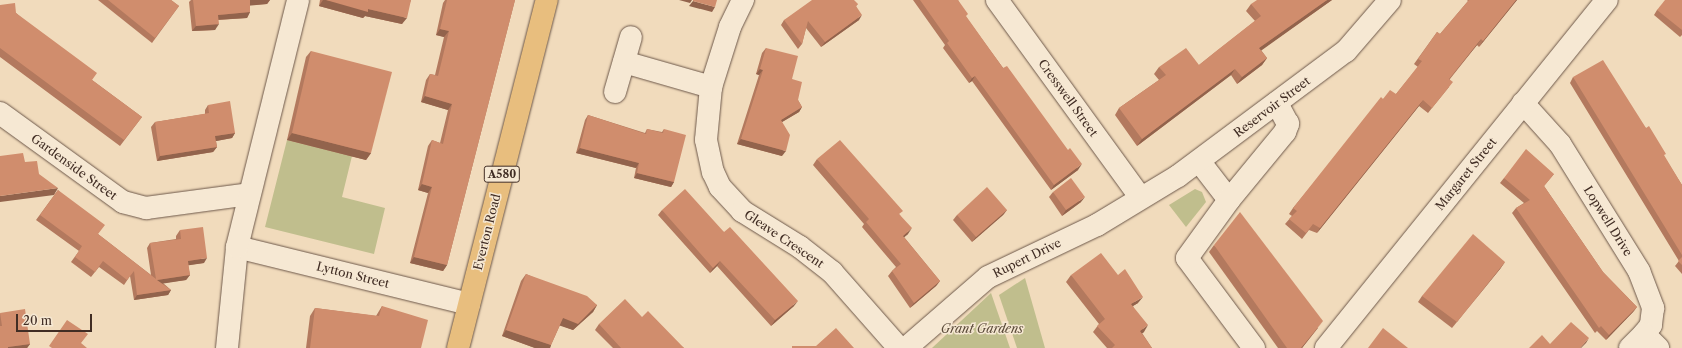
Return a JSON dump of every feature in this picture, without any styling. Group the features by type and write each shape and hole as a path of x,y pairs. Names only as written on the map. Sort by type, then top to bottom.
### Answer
{"main road":[{"name":"Everton Road","path":"458,348 547,0"}],"street":[{"path":"227,348 237,247 298,0"},
{"name":"Gleave Crescent","path":"743,0 730,27 711,87 706,140 708,158 720,187 742,211 800,247 832,272 899,348"},
{"name":"Cresswell Street","path":"997,0 1140,197"},
{"name":"Reservoir Street","path":"1140,197 1178,176 1346,51 1390,0"},
{"name":"Margaret Street","path":"1326,348 1603,1"},
{"path":"615,92 631,37"},
{"path":"624,62 711,87"},
{"path":"1254,348 1187,258 1229,200 1285,132 1288,124 1277,103"},
{"name":"Lopwell Drive","path":"1523,103 1560,144 1639,271 1653,308 1651,325 1644,343"},
{"name":"Gardenside Street","path":"0,113 123,202 146,208 249,194"},
{"path":"1199,161 1229,200"},
{"name":"Rupert Drive","path":"906,348 988,277 1097,225 1140,197"},
{"name":"Lytton Street","path":"237,247 469,304"}],"green space":[{"path":"287,140 352,156 342,197 385,208 374,254 265,227"},
{"path":"1195,189 1202,192 1206,202 1186,227 1169,205"},
{"path":"1025,278 1045,348 1017,348 999,295"},
{"name":"Grant Gardens","path":"991,293 1010,348 932,348"}],"building":[{"path":"108,0 171,0 179,6 155,38"},
{"path":"193,0 250,0 250,12 218,15 219,24 196,26"},
{"path":"326,0 411,0 407,18 368,9 368,12"},
{"path":"447,0 515,0 447,265 414,257 432,187 422,184 432,140 443,144 452,104 425,96 430,74 438,76 449,31 440,29"},
{"path":"693,0 717,0 715,7"},
{"path":"812,0 854,0 858,4 856,6 862,15 825,42 808,21 802,44 784,20"},
{"path":"920,0 958,0 968,14 966,16 1003,68 1007,66 1068,150 1070,148 1082,164 1054,185 975,76 972,78 947,43 949,41"},
{"path":"1257,0 1327,0 1259,48 1267,58 1242,77 1235,69 1142,139 1119,108 1166,75 1159,67 1186,48 1199,65 1261,16 1251,4"},
{"path":"1469,0 1516,0 1483,41 1481,39 1449,79 1453,82 1432,108 1423,100 1320,228 1313,224 1306,233 1289,219 1297,211 1293,208 1381,97 1383,99 1390,90 1396,94 1422,61 1418,59 1437,32 1440,34"},
{"path":"1665,0 1682,0 1682,30 1657,10"},
{"path":"15,3 16,13 97,73 92,80 142,117 124,140 0,48 0,5"},
{"path":"766,48 798,56 792,79 802,82 798,100 802,107 781,120 790,135 786,151 741,139 763,70 760,69"},
{"path":"311,51 392,72 371,153 292,133"},
{"path":"1603,60 1646,128 1649,126 1682,185 1682,255 1573,77"},
{"path":"230,101 235,133 215,136 217,147 160,156 155,122 209,113 208,105"},
{"path":"588,115 646,134 647,129 663,133 664,129 686,135 674,182 637,173 639,163 580,148"},
{"path":"840,140 903,211 899,214 912,228 903,236 940,281 914,303 892,271 901,264 866,222 869,219 817,159"},
{"path":"1526,149 1554,174 1544,186 1603,272 1637,307 1609,335 1601,326 1599,328 1516,208 1530,200 1504,178"},
{"path":"23,153 25,162 37,161 39,174 58,188 0,196 0,156"},
{"path":"1071,178 1085,197 1066,210 1053,192"},
{"path":"987,187 1007,210 976,237 957,215"},
{"path":"685,189 724,232 730,227 798,301 775,320 720,261 713,268 662,210"},
{"path":"58,190 105,225 98,234 156,279 150,243 181,239 180,230 203,227 207,258 188,261 190,275 157,280 171,290 137,295 134,271 127,280 103,261 95,272 75,257 82,246 40,215"},
{"path":"1240,212 1323,321 1301,348 1287,348 1214,245"},
{"path":"1473,234 1505,262 1457,322 1422,296"},
{"path":"1101,253 1118,275 1125,269 1143,297 1131,304 1148,325 1140,331 1152,348 1112,348 1115,345 1097,326 1105,319 1071,275"},
{"path":"1682,257 1682,265 1678,261"},
{"path":"526,274 587,296 597,305 578,324 563,318 551,345 506,330"},
{"path":"625,299 642,317 648,311 684,348 621,348 599,324"},
{"path":"382,306 428,320 421,348 310,348 315,308 379,316"},
{"path":"25,309 30,344 0,348 0,326 2,326 0,313"},
{"path":"67,320 88,334 81,343 87,348 52,348 49,346"},
{"path":"1571,322 1589,338 1580,348 1529,348 1542,335 1550,344"},
{"path":"836,328 854,348 792,348 792,346 816,346"},
{"path":"1383,328 1408,348 1368,348"}]}
